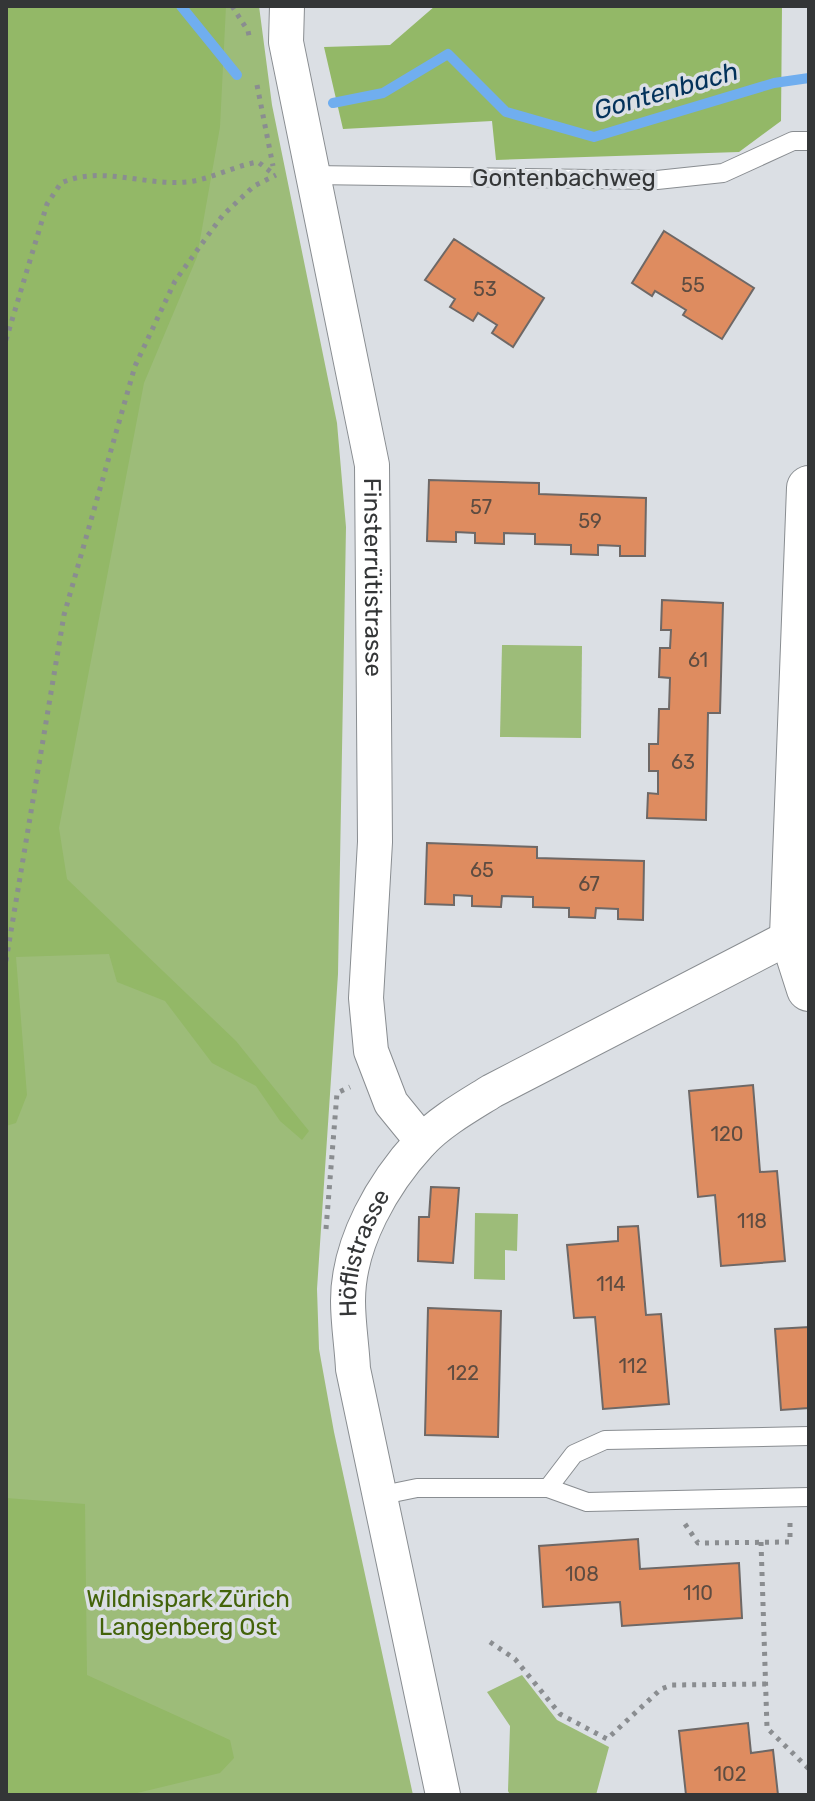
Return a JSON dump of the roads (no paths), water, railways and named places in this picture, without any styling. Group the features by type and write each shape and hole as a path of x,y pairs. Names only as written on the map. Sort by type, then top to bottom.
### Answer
{"main road":[{"path":"809,488 801,932 809,989"}],"street":[{"name":"Finsterrütistrasse","path":"287,6 286,42 372,465 375,842 366,998 371,1051 391,1103 422,1141"},
{"name":"Höflistrasse","path":"443,1795 353,1369 348,1299 353,1258 365,1227 392,1179 422,1141 492,1091 801,932"}],"lane":[{"name":"Gontenbachweg","path":"312,175 657,180 723,173 793,141 809,141"},
{"path":"548,1488 574,1454 605,1440 809,1436"},
{"path":"378,1496 417,1488 548,1488 587,1502 809,1497"}],"waterway":[{"name":"Gontenbach","path":"181,6 237,75"},
{"name":"Gontenbach","path":"333,103 383,93 448,54 506,112 594,137 774,83 809,78"}],"park label":[{"name":"Wildnispark Zürich Langenberg Ost","path":"188,1613"}]}
